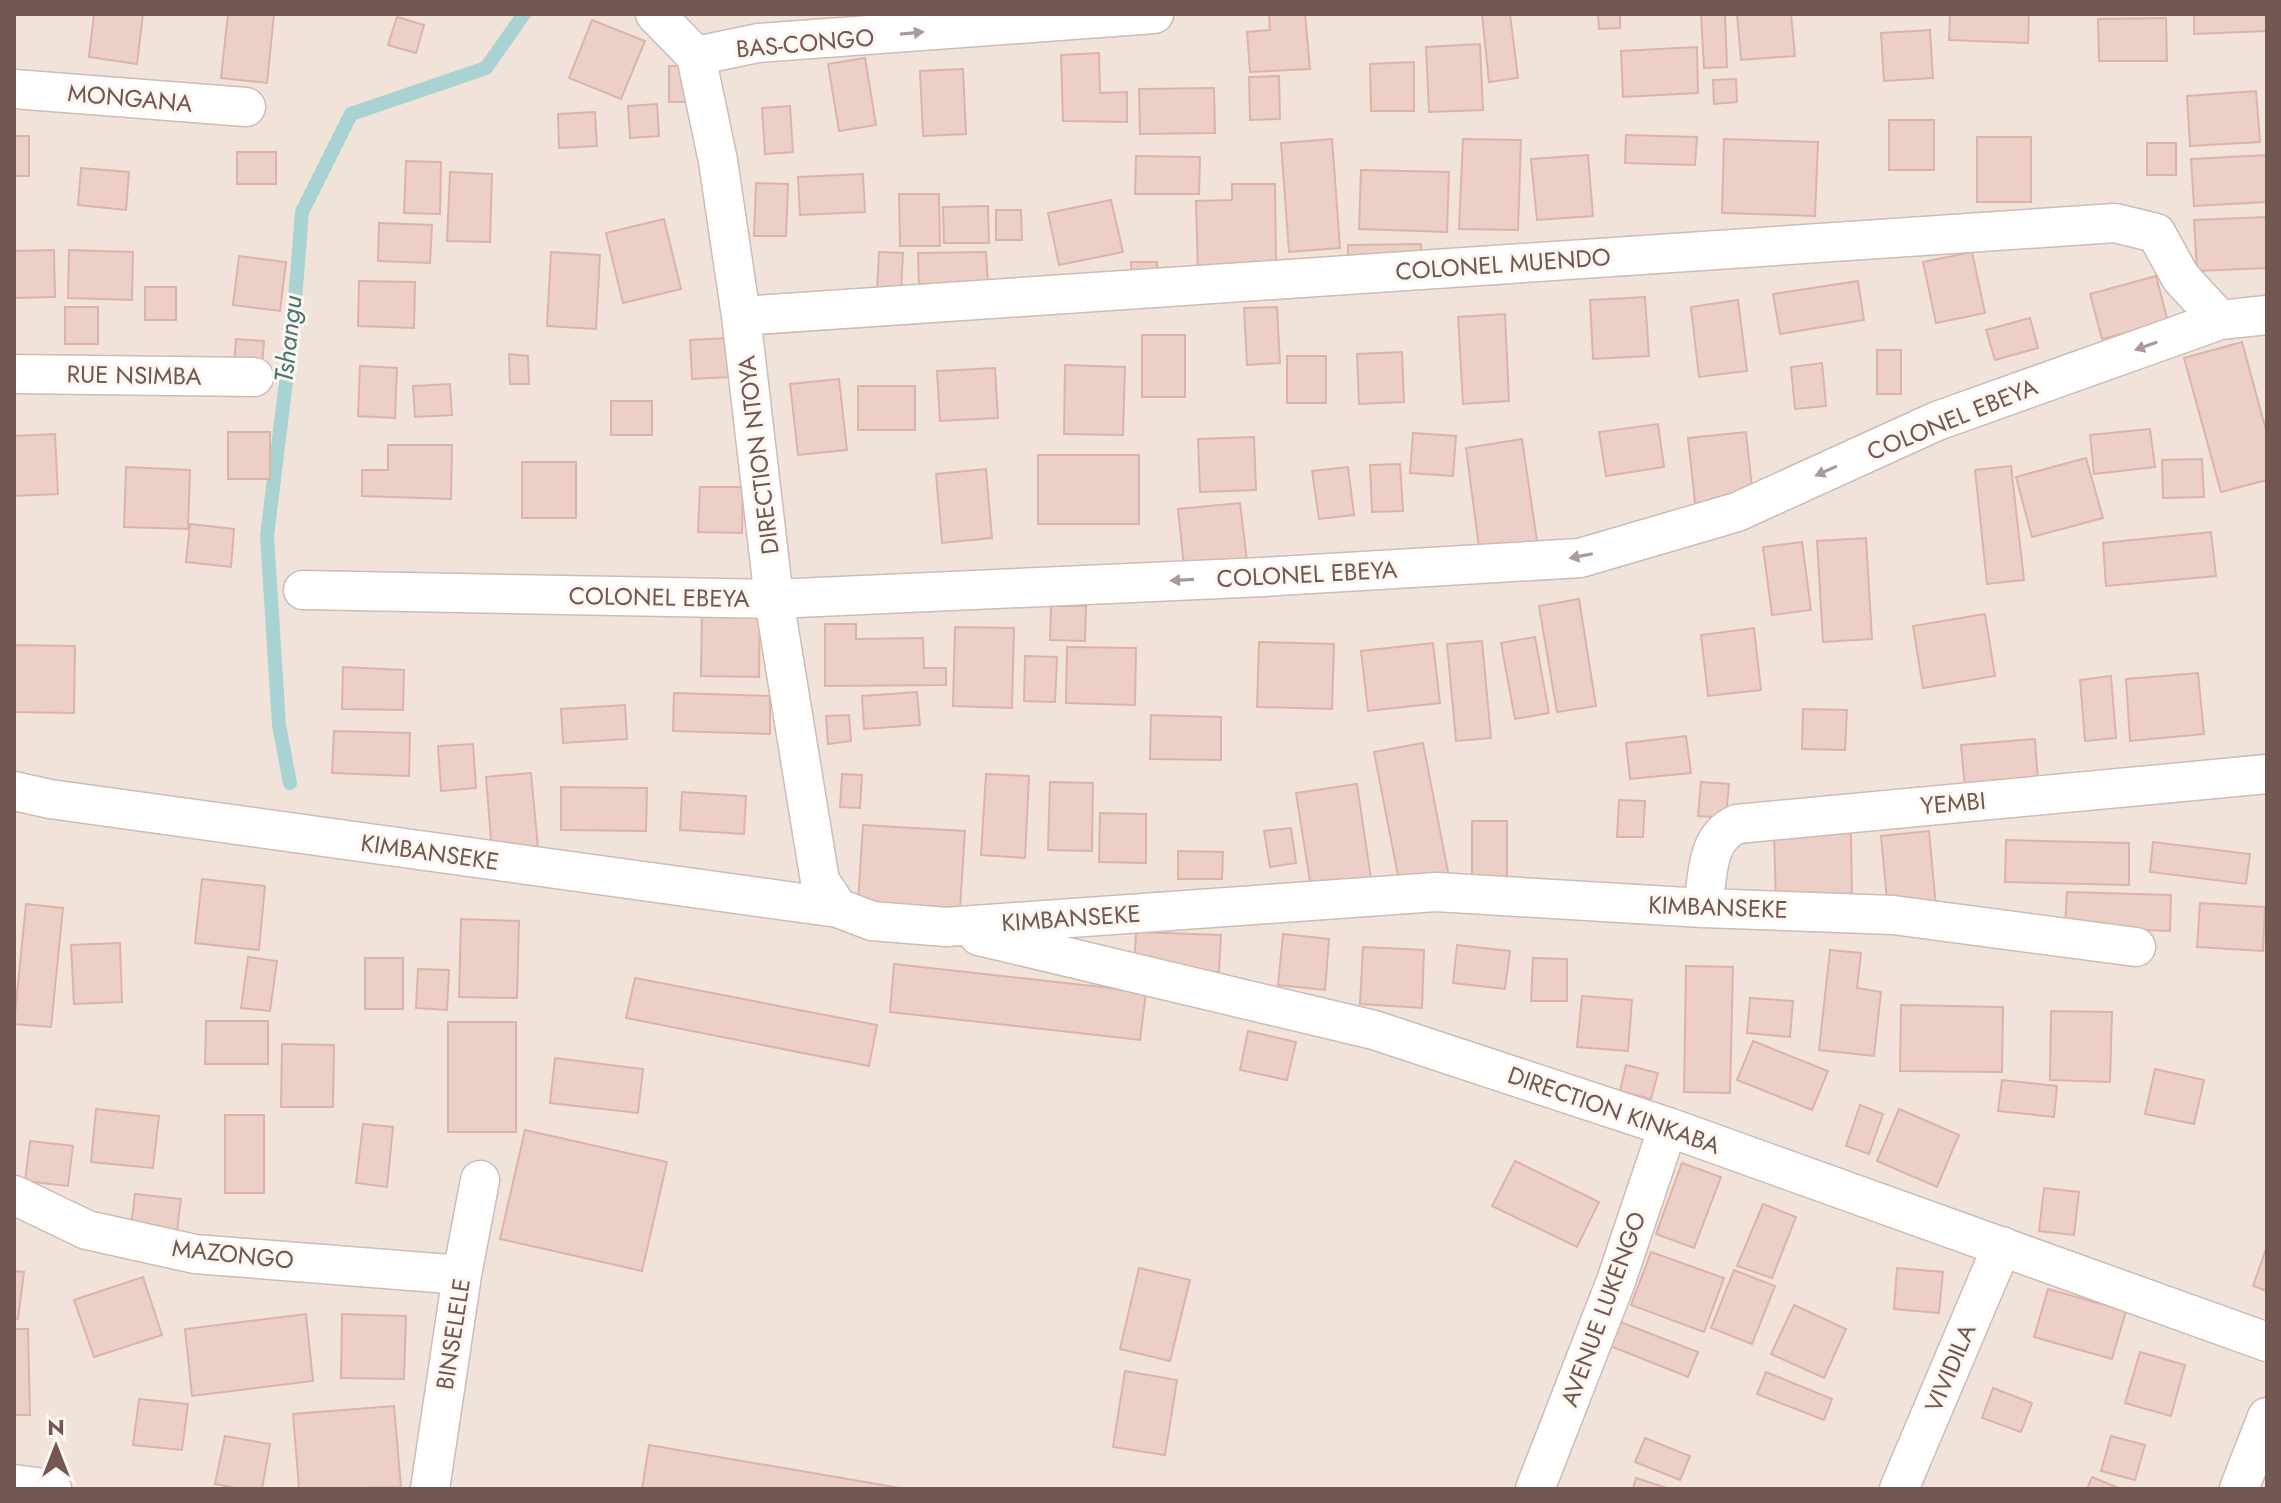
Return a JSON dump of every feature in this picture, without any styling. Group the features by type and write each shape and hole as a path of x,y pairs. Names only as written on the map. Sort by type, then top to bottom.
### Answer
{"street":[{"path":"655,14 696,56"},
{"name":"BAS-CONGO","path":"696,56 758,43 1154,14"},
{"name":"DIRECTION NTOYA","path":"696,56 718,161 741,316 774,599 820,881 838,908"},
{"name":"MONGANA","path":"14,89 246,107"},
{"name":"COLONEL MUENDO","path":"741,316 2115,223 2156,233 2181,278 2220,320"},
{"name":"COLONEL EBEYA","path":"303,590 774,599 1263,577 1580,558 1737,512 1937,421 2220,320 2267,315"},
{"name":"RUE NSIMBA","path":"14,374 254,377"},
{"name":"YEMBI","path":"1703,908 1713,847 1722,831 1737,824 2267,774"},
{"name":"KIMBANSEKE","path":"14,791 50,799 838,908 872,921 946,927 1436,892 1703,908 1893,915 2136,947"},
{"name":"DIRECTION KINKABA","path":"946,927 1374,1030 1668,1127 2267,1342"},
{"name":"AVENUE LUKENGO","path":"1535,1489 1616,1281 1668,1127"},
{"name":"BINSELELE","path":"430,1489 462,1275 480,1180"},
{"name":"MAZONGO","path":"14,1195 87,1230 195,1254 462,1275"},
{"name":"VIVIDILA","path":"1899,1489 2002,1246"},
{"path":"2239,1489 2267,1417"},
{"path":"14,1484 52,1489"}],"shaded area":[{"path":"14,14 2267,14 2267,1489 14,1489"}],"building":[{"path":"94,14 143,14 137,64 89,57"},
{"path":"228,14 274,14 267,83 221,78"},
{"path":"1305,14 1310,69 1250,72 1247,32 1270,30 1269,15"},
{"path":"1482,14 1510,14 1518,78 1489,82"},
{"path":"1598,14 1620,14 1620,28 1599,29"},
{"path":"1701,14 1725,14 1727,67 1704,68"},
{"path":"1737,14 1791,14 1795,56 1741,60"},
{"path":"1950,14 2029,14 2028,43 1949,40"},
{"path":"2194,14 2267,14 2267,31 2194,34"},
{"path":"397,17 424,25 416,53 388,45"},
{"path":"2166,18 2167,61 2099,61 2098,19"},
{"path":"592,20 645,41 621,99 569,78"},
{"path":"1930,30 1933,78 1884,81 1881,33"},
{"path":"1480,44 1483,110 1429,112 1426,47"},
{"path":"1697,47 1698,93 1623,97 1621,51"},
{"path":"1099,53 1100,93 1127,92 1127,122 1063,121 1061,55"},
{"path":"865,58 876,125 839,131 828,64"},
{"path":"1414,62 1414,111 1371,111 1370,64"},
{"path":"669,66 698,66 698,102 669,102"},
{"path":"963,69 966,134 923,136 920,71"},
{"path":"1279,76 1280,119 1250,120 1249,77"},
{"path":"1736,79 1737,102 1714,104 1713,80"},
{"path":"1214,88 1215,133 1140,134 1139,89"},
{"path":"2256,91 2260,142 2190,146 2187,96"},
{"path":"657,104 659,136 630,138 628,106"},
{"path":"790,106 793,152 765,154 762,108"},
{"path":"595,112 597,146 559,148 558,114"},
{"path":"1889,120 1934,120 1934,170 1889,170"},
{"path":"1626,135 1697,137 1695,165 1625,163"},
{"path":"14,136 29,136 29,176 14,176"},
{"path":"1977,137 2031,137 2031,202 1977,202"},
{"path":"1332,139 1340,248 1289,252 1281,143"},
{"path":"1463,139 1521,140 1518,230 1459,229"},
{"path":"1724,139 1818,142 1815,216 1722,213"},
{"path":"2147,143 2176,143 2176,175 2147,175"},
{"path":"237,152 276,152 276,184 237,184"},
{"path":"1588,155 1593,216 1537,220 1531,159"},
{"path":"2267,155 2267,202 2194,206 2191,159"},
{"path":"1136,156 1200,157 1199,194 1135,194"},
{"path":"406,161 441,162 440,214 404,213"},
{"path":"81,168 129,172 126,210 78,205"},
{"path":"1361,170 1449,172 1447,232 1359,229"},
{"path":"450,172 492,174 490,242 447,241"},
{"path":"863,174 865,212 800,215 798,177"},
{"path":"756,183 788,184 786,236 754,236"},
{"path":"1232,184 1275,184 1276,265 1198,275 1196,201 1232,200"},
{"path":"899,194 939,194 940,246 900,246"},
{"path":"1111,200 1123,252 1059,265 1048,213"},
{"path":"988,206 989,243 944,243 943,207"},
{"path":"996,210 1021,210 1022,240 996,240"},
{"path":"2267,217 2267,268 2197,271 2194,220"},
{"path":"664,219 681,289 623,303 606,233"},
{"path":"379,223 432,225 430,263 378,261"},
{"path":"1421,244 1422,266 1348,267 1348,245"},
{"path":"54,250 55,297 14,298 14,251"},
{"path":"69,250 133,252 132,300 68,298"},
{"path":"551,252 600,255 596,329 547,326"},
{"path":"879,252 903,253 901,291 877,290"},
{"path":"986,252 988,285 919,287 918,253"},
{"path":"1972,252 1985,313 1936,323 1923,262"},
{"path":"239,256 286,262 280,311 233,305"},
{"path":"1131,262 1157,262 1157,281 1132,281"},
{"path":"2156,276 2168,322 2102,339 2090,294"},
{"path":"359,281 415,282 414,328 358,326"},
{"path":"1858,281 1864,320 1780,334 1773,294"},
{"path":"145,287 176,287 176,320 145,320"},
{"path":"1645,297 1649,356 1593,359 1590,300"},
{"path":"1738,300 1747,371 1699,377 1691,307"},
{"path":"65,307 98,307 98,344 65,344"},
{"path":"1277,307 1280,363 1247,365 1244,308"},
{"path":"1505,314 1509,401 1463,404 1458,317"},
{"path":"2030,318 2038,348 1995,360 1986,330"},
{"path":"1142,335 1185,335 1185,397 1142,397"},
{"path":"728,338 729,377 692,379 690,340"},
{"path":"236,339 264,341 262,366 234,364"},
{"path":"2242,342 2267,434 2267,480 2221,492 2184,358"},
{"path":"1877,350 1901,350 1901,394 1877,394"},
{"path":"1402,352 1404,402 1359,404 1357,354"},
{"path":"509,354 528,356 529,384 510,384"},
{"path":"1287,356 1326,356 1326,403 1287,403"},
{"path":"1822,363 1826,406 1795,409 1791,367"},
{"path":"1065,365 1125,367 1123,435 1064,434"},
{"path":"360,366 397,368 395,418 358,416"},
{"path":"995,368 998,418 940,421 937,371"},
{"path":"839,379 847,450 798,455 790,384"},
{"path":"450,384 452,415 415,417 413,386"},
{"path":"858,386 915,386 915,430 858,430"},
{"path":"611,401 652,401 652,435 611,435"},
{"path":"1658,424 1664,467 1606,476 1599,432"},
{"path":"2150,429 2155,467 2094,474 2090,435"},
{"path":"228,432 270,432 270,479 228,479"},
{"path":"1746,432 1753,497 1695,503 1688,438"},
{"path":"1413,433 1456,436 1453,476 1410,473"},
{"path":"55,434 58,494 14,496 14,436"},
{"path":"1254,437 1256,490 1200,492 1198,439"},
{"path":"1522,439 1537,541 1479,548 1466,448"},
{"path":"388,445 452,445 451,499 362,496 362,470 388,470"},
{"path":"1038,455 1139,455 1139,524 1038,524"},
{"path":"2086,458 2103,518 2032,537 2016,477"},
{"path":"2202,459 2204,497 2163,498 2162,460"},
{"path":"522,462 576,462 576,518 522,518"},
{"path":"1400,464 1403,511 1372,512 1370,465"},
{"path":"2011,466 2024,580 1987,584 1975,470"},
{"path":"126,467 190,470 188,529 124,527"},
{"path":"1348,467 1354,515 1319,519 1312,471"},
{"path":"986,469 992,538 942,543 936,474"},
{"path":"700,487 743,487 742,533 698,532"},
{"path":"1240,503 1247,561 1184,567 1178,509"},
{"path":"190,524 234,529 231,567 186,562"},
{"path":"2211,532 2216,576 2106,586 2103,543"},
{"path":"1866,538 1872,639 1823,642 1817,541"},
{"path":"1802,542 1811,610 1772,615 1763,547"},
{"path":"1579,599 1596,706 1557,712 1539,606"},
{"path":"702,606 760,607 759,677 701,676"},
{"path":"1051,606 1086,606 1085,641 1050,640"},
{"path":"1985,614 1995,676 1923,688 1913,626"},
{"path":"825,624 856,624 856,639 923,638 924,668 946,668 946,685 825,686"},
{"path":"955,627 1014,628 1012,708 953,706"},
{"path":"1754,628 1761,690 1708,696 1701,635"},
{"path":"1535,637 1549,713 1515,719 1501,643"},
{"path":"1482,641 1491,738 1456,741 1447,644"},
{"path":"1259,642 1334,644 1332,709 1257,707"},
{"path":"1433,643 1440,703 1368,711 1361,651"},
{"path":"14,645 75,646 74,713 14,712"},
{"path":"1067,647 1136,648 1135,705 1066,703"},
{"path":"1025,656 1057,657 1055,702 1024,701"},
{"path":"343,667 404,670 403,710 342,709"},
{"path":"2198,673 2204,734 2130,741 2126,679"},
{"path":"2111,676 2116,738 2085,741 2080,680"},
{"path":"917,692 920,725 864,729 862,696"},
{"path":"674,693 770,696 770,734 673,731"},
{"path":"625,705 627,739 563,743 561,709"},
{"path":"1803,709 1847,710 1845,750 1802,749"},
{"path":"849,715 851,741 828,744 826,716"},
{"path":"1151,715 1221,717 1221,760 1150,759"},
{"path":"334,731 410,733 409,776 332,773"},
{"path":"1686,736 1691,773 1630,779 1626,743"},
{"path":"2035,739 2038,782 1965,788 1961,745"},
{"path":"1423,743 1449,877 1400,886 1374,752"},
{"path":"473,744 476,788 441,791 438,746"},
{"path":"531,773 538,848 492,852 486,777"},
{"path":"842,774 862,775 860,808 840,807"},
{"path":"986,774 1029,776 1025,858 981,855"},
{"path":"1050,782 1093,783 1092,851 1048,850"},
{"path":"1701,782 1729,784 1726,818 1698,816"},
{"path":"1357,784 1371,879 1311,888 1296,793"},
{"path":"561,787 647,788 646,831 561,830"},
{"path":"682,792 746,796 744,834 680,830"},
{"path":"1619,800 1645,801 1643,837 1617,837"},
{"path":"1100,813 1146,814 1146,863 1099,862"},
{"path":"1472,821 1507,821 1507,882 1472,882"},
{"path":"863,825 965,831 960,908 858,902"},
{"path":"1291,828 1296,863 1270,867 1264,831"},
{"path":"1929,831 1936,907 1888,911 1881,836"},
{"path":"1851,833 1852,901 1776,902 1774,834"},
{"path":"2006,840 2129,843 2129,885 2005,882"},
{"path":"2153,842 2250,854 2246,884 2150,872"},
{"path":"1178,851 1223,852 1222,879 1178,879"},
{"path":"202,879 265,886 259,950 195,943"},
{"path":"2067,892 2171,895 2170,931 2065,927"},
{"path":"2200,903 2265,907 2263,951 2197,947"},
{"path":"26,904 63,908 51,1027 14,1024"},
{"path":"461,919 519,921 517,998 459,997"},
{"path":"1136,932 1221,935 1219,972 1134,969"},
{"path":"1283,934 1329,939 1325,990 1278,985"},
{"path":"120,943 122,1002 74,1004 71,945"},
{"path":"1457,945 1510,951 1505,989 1453,983"},
{"path":"1363,947 1424,950 1422,1008 1360,1004"},
{"path":"1830,950 1861,953 1857,988 1881,992 1874,1056 1819,1050"},
{"path":"248,957 277,961 270,1011 241,1008"},
{"path":"365,958 403,958 403,1009 365,1009"},
{"path":"1533,958 1567,959 1567,1001 1531,1001"},
{"path":"894,964 1146,992 1140,1040 890,1012"},
{"path":"1686,966 1733,967 1730,1093 1684,1092"},
{"path":"418,969 449,970 447,1010 416,1008"},
{"path":"635,978 877,1025 869,1066 626,1018"},
{"path":"1582,996 1632,1000 1628,1051 1577,1047"},
{"path":"1750,998 1793,1001 1790,1037 1747,1033"},
{"path":"1901,1005 2003,1007 2002,1072 1900,1071"},
{"path":"2051,1011 2112,1012 2110,1082 2050,1080"},
{"path":"206,1021 268,1021 268,1064 205,1064"},
{"path":"448,1022 516,1022 516,1132 448,1132"},
{"path":"1248,1031 1296,1042 1287,1080 1240,1070"},
{"path":"1753,1041 1828,1071 1812,1110 1737,1080"},
{"path":"282,1044 334,1045 333,1107 281,1107"},
{"path":"555,1058 643,1069 638,1113 550,1103"},
{"path":"1626,1065 1658,1073 1651,1099 1620,1091"},
{"path":"2155,1069 2204,1080 2194,1124 2145,1114"},
{"path":"2002,1080 2057,1086 2054,1117 1998,1111"},
{"path":"1860,1105 1883,1114 1869,1154 1846,1146"},
{"path":"96,1109 159,1116 153,1168 91,1162"},
{"path":"1899,1109 1959,1135 1937,1187 1877,1161"},
{"path":"225,1115 264,1115 264,1193 225,1193"},
{"path":"363,1124 393,1127 387,1187 356,1183"},
{"path":"525,1130 667,1162 642,1271 500,1239"},
{"path":"30,1141 73,1146 68,1186 25,1181"},
{"path":"1515,1161 1599,1202 1577,1247 1492,1206"},
{"path":"1682,1163 1721,1177 1694,1248 1656,1234"},
{"path":"2044,1188 2079,1192 2074,1235 2039,1231"},
{"path":"135,1194 181,1199 176,1239 130,1235"},
{"path":"1763,1204 1796,1217 1772,1278 1737,1266"},
{"path":"2267,1246 2267,1291 2253,1286"},
{"path":"1651,1252 1724,1278 1704,1332 1631,1305"},
{"path":"1139,1268 1190,1280 1170,1361 1120,1349"},
{"path":"1897,1268 1943,1272 1939,1313 1894,1309"},
{"path":"1734,1270 1775,1286 1752,1344 1711,1328"},
{"path":"14,1271 24,1272 18,1319 14,1318"},
{"path":"143,1277 162,1335 94,1357 74,1300"},
{"path":"2048,1289 2126,1311 2112,1359 2034,1337"},
{"path":"1794,1305 1846,1329 1824,1378 1771,1354"},
{"path":"306,1314 313,1381 192,1396 185,1329"},
{"path":"342,1314 406,1316 404,1379 341,1378"},
{"path":"1615,1320 1698,1352 1688,1377 1605,1344"},
{"path":"14,1329 28,1329 30,1415 14,1415"},
{"path":"2140,1352 2185,1365 2171,1416 2125,1403"},
{"path":"1125,1371 1177,1380 1165,1455 1113,1447"},
{"path":"1766,1372 1832,1399 1824,1420 1757,1394"},
{"path":"1993,1388 2032,1403 2021,1432 1982,1418"},
{"path":"139,1399 188,1404 182,1450 133,1445"},
{"path":"394,1406 401,1487 299,1489 293,1414"},
{"path":"225,1436 270,1444 262,1489 215,1484"},
{"path":"2111,1436 2145,1445 2135,1480 2101,1471"},
{"path":"1645,1438 1690,1456 1680,1480 1635,1462"},
{"path":"649,1445 906,1489 642,1489"},
{"path":"2092,1477 2121,1489 2087,1489"},
{"path":"1636,1478 1670,1489 1633,1489"}],"waterway":[{"name":"Tshangu","path":"290,783 279,725 267,536 293,325 302,212 351,114 486,68 524,14"}]}
